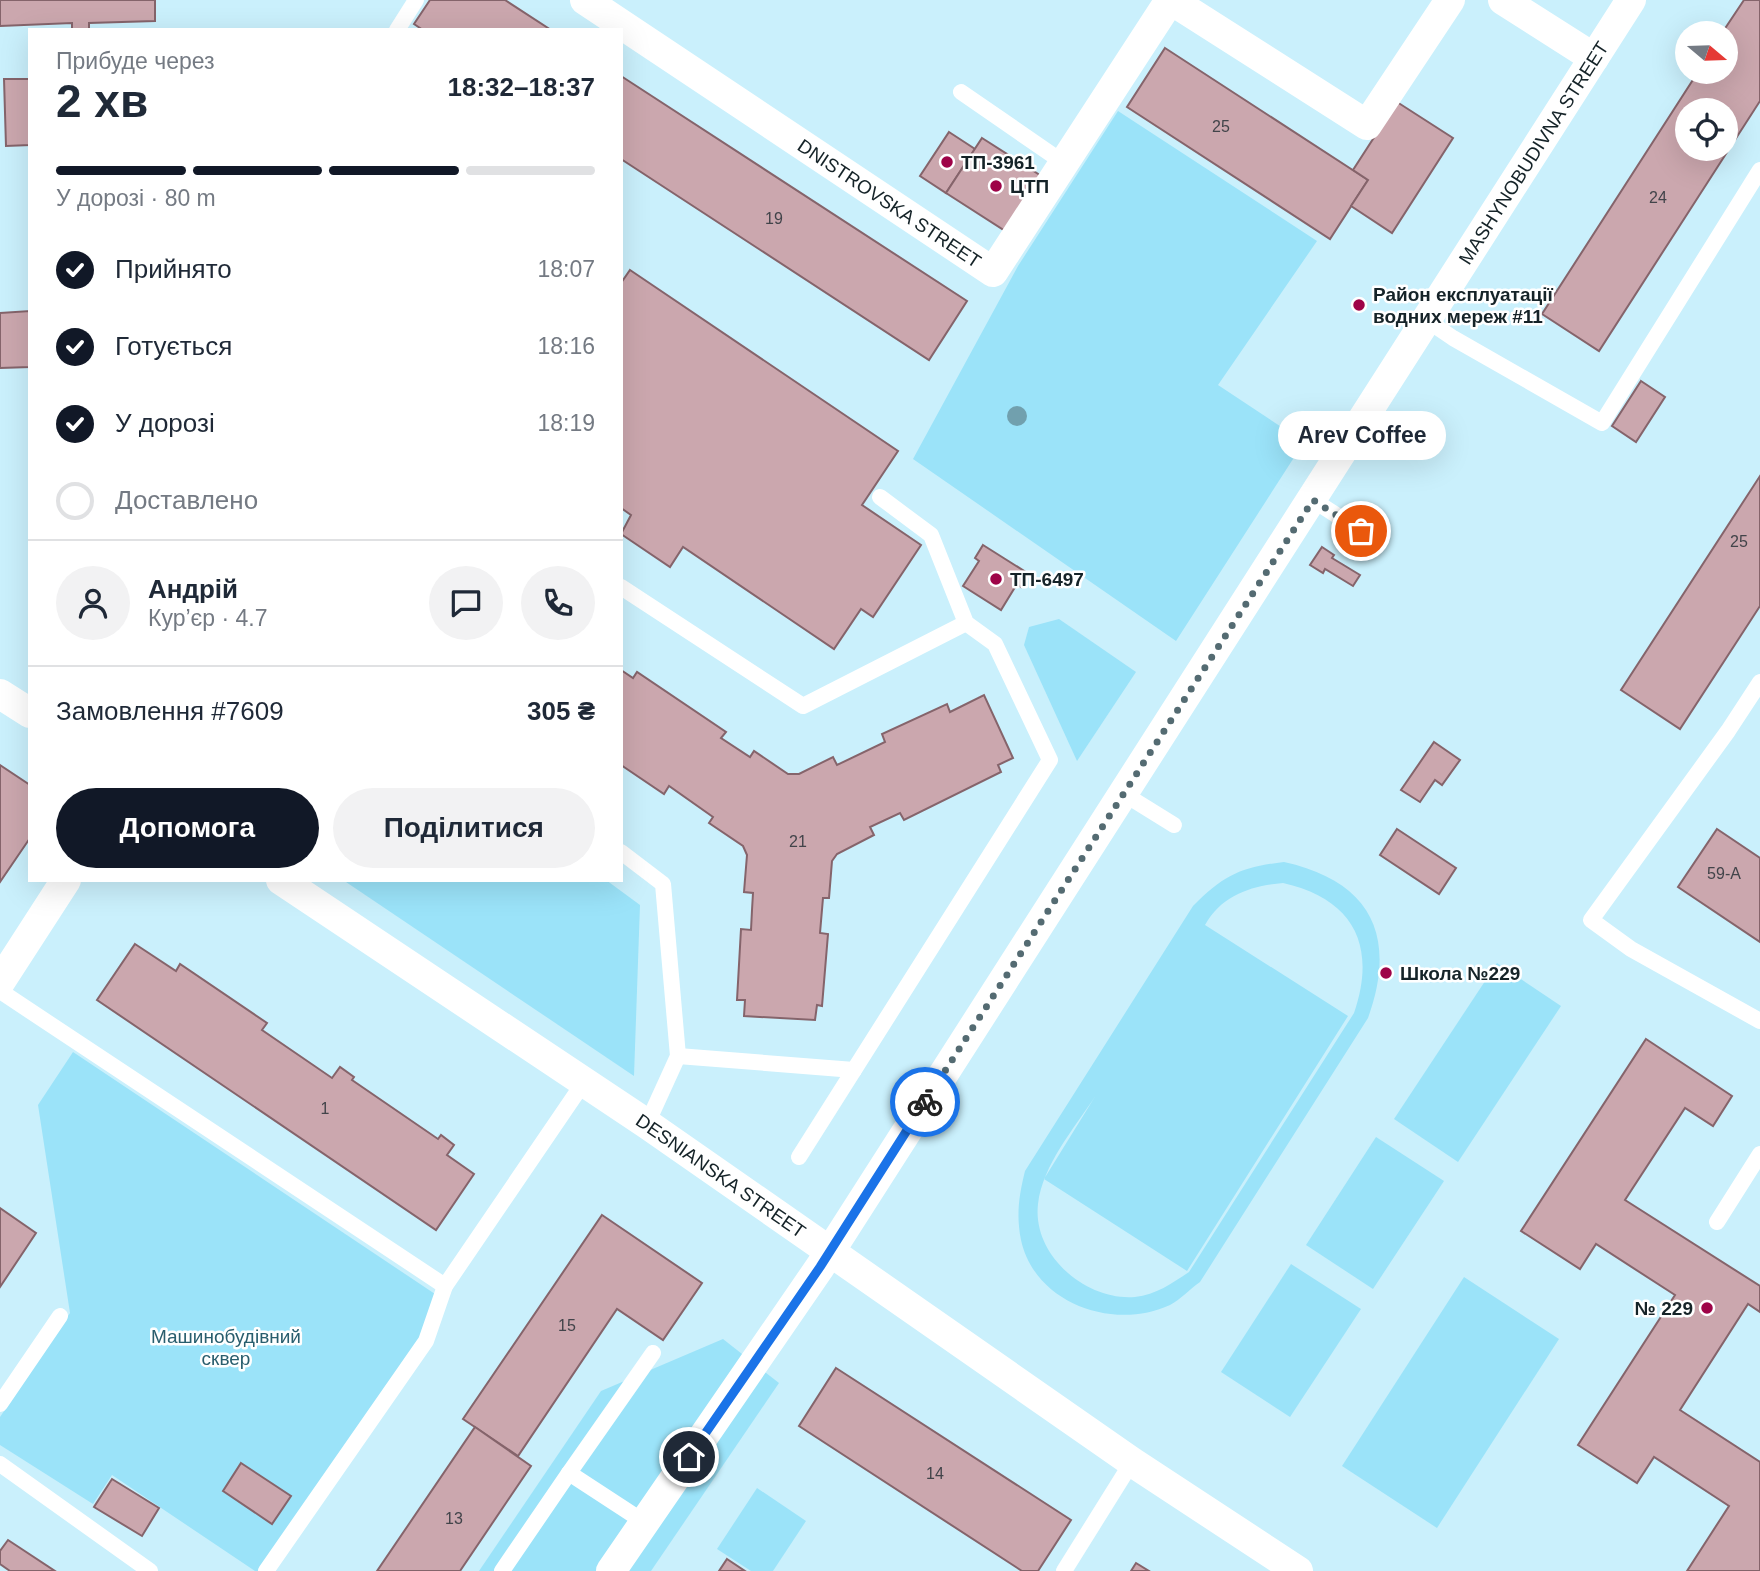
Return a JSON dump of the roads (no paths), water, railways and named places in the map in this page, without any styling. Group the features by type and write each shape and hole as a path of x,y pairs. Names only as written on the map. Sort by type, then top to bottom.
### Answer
{"street":[{"name":"DNISTROVSKA STREET","path":"585,0 993,272 1171,0 1367,125 1450,0"},
{"path":"1503,0 1594,58"},
{"name":"MASHYNOBUDIVNA STREET","path":"611,1571 830,1251 1428,321 1631,0"},
{"path":"0,694 28,712"},
{"path":"0,982 65,882"},
{"name":"DESNIANSKA STREET","path":"284,882 647,1124 1132,1462 1298,1571"}],"lane":[{"path":"398,28 416,0"},
{"path":"961,92 1064,163"},
{"path":"1428,321 1602,423 1760,170"},
{"path":"799,1157 1050,760 995,644 966,623 931,535 880,497"},
{"path":"1313,500 1361,531"},
{"path":"623,588 803,706 966,623"},
{"path":"1760,682 1728,732 1591,920 1631,949 1760,1021"},
{"path":"1124,794 1174,825"},
{"path":"623,854 663,884 678,1056 647,1124"},
{"path":"0,991 445,1286"},
{"path":"678,1056 854,1070"},
{"path":"266,1571 426,1341 445,1286 584,1082"},
{"path":"1717,1222 1760,1154"},
{"path":"0,1404 60,1316"},
{"path":"502,1571 653,1353"},
{"path":"1064,1571 1132,1462"},
{"path":"0,1464 150,1571"},
{"path":"569,1473 644,1522"}],"place":[{"name":"ТП-3961","path":"947,162"},
{"name":"ЦТП","path":"996,186"},
{"name":"Район експлуатації водних мереж #11","path":"1359,305"},
{"name":"Arev Coffee","path":"1361,531"},
{"name":"ТП-6497","path":"996,579"},
{"name":"Школа №229","path":"1386,973"},
{"name":"№ 229","path":"1707,1308"}],"park label":[{"name":"Машинобудівний сквер","path":"226,1347"}]}
